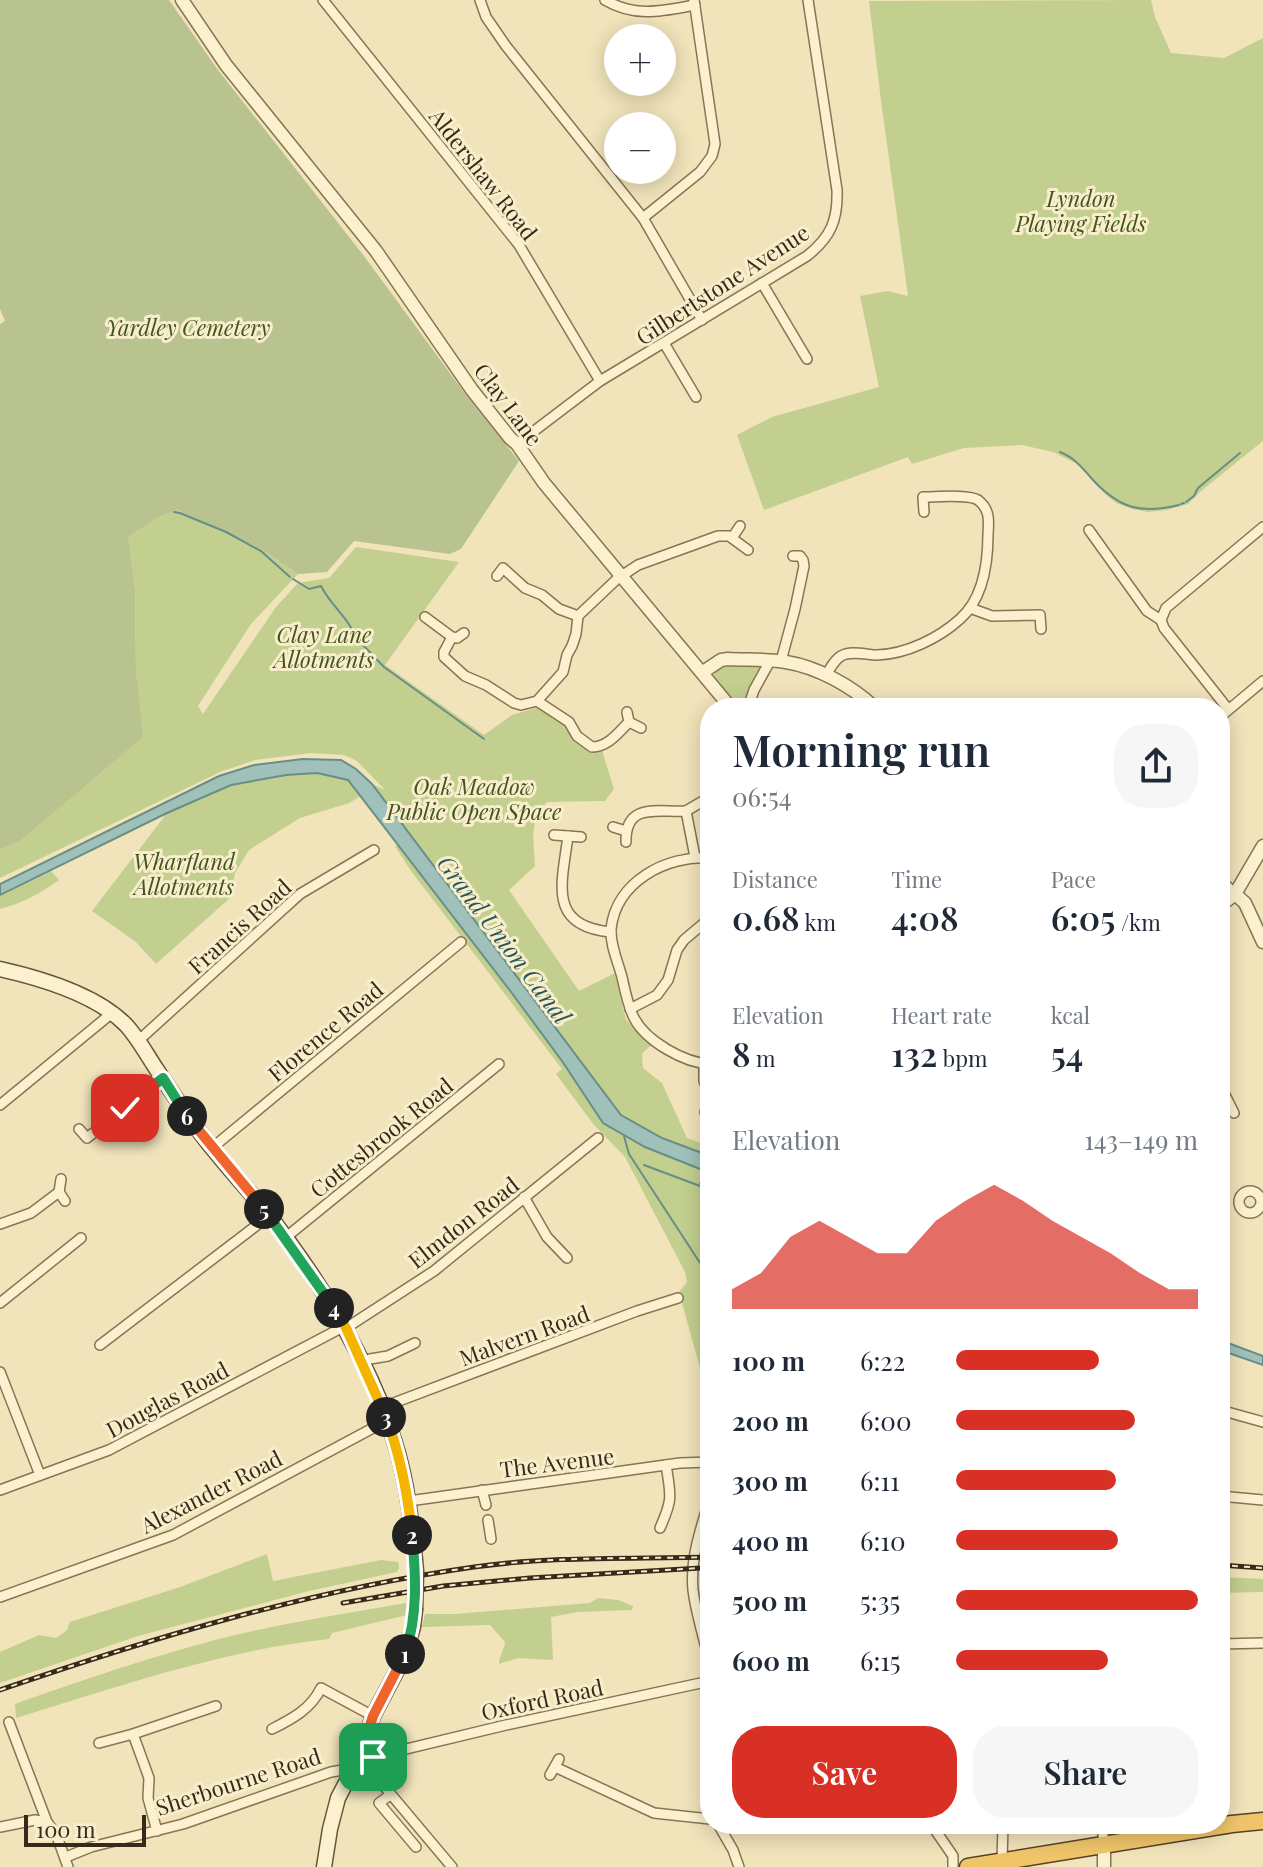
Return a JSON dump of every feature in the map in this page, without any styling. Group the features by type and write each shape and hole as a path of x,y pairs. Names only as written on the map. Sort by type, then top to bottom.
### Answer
{"highway":[{"path":"1230,1824 1263,1821"},
{"path":"968,1867 1171,1834"}],"main road":[{"path":"0,969 41,979 77,994 112,1013 126,1026 185,1113 269,1216 346,1327 395,1441 409,1501 416,1571 413,1627 404,1657 373,1716 365,1757 344,1784 326,1846 324,1867"}],"street":[{"name":"Clay Lane","path":"182,0 226,65 376,251 472,390 517,444 544,483 723,698"},
{"name":"Aldershaw Road","path":"323,0 519,245 600,381"},
{"path":"480,0 486,17 506,46 643,218 702,320"},
{"path":"605,0 630,11 648,12 695,3 715,144 712,156 700,172 643,218"},
{"name":"Gilbertstone Avenue","path":"517,444 600,381 762,283 818,247 828,236 835,219 837,190 808,0"},
{"path":"762,283 807,359"},
{"path":"664,343 696,397"},
{"path":"826,675 840,656 907,650 944,631 970,608 983,580 988,557 987,511 973,498 923,497 924,512"},
{"path":"732,538 740,526"},
{"path":"1161,620 1166,608 1263,527"},
{"path":"1089,530 1147,611 1161,620 1213,698"},
{"path":"452,637 439,659 514,703 521,705 537,701 563,672 576,634 578,616 621,576 638,565 718,536 732,538 748,550"},
{"path":"751,698 775,661 804,566 800,556 793,556"},
{"path":"510,559 500,572 542,595 559,609 578,616"},
{"path":"970,608 992,616 1040,615 1041,629"},
{"path":"425,617 452,637 457,638 464,633"},
{"path":"703,672 721,660 775,661 800,665 826,675 862,698"},
{"path":"1230,708 1263,681"},
{"path":"537,701 569,722 577,736 592,747 608,743 628,717 641,728"},
{"path":"613,827 626,837 629,824 645,811 686,811 700,803"},
{"path":"686,811 695,857"},
{"path":"554,835 581,837"},
{"path":"568,836 562,889 564,907 585,927 611,932"},
{"path":"1230,898 1263,846"},
{"name":"Francis Road","path":"138,1041 300,894 374,850"},
{"path":"700,857 669,863 638,880 619,904 611,932 635,1021 674,1054 700,1062"},
{"path":"1230,889 1245,903 1263,942"},
{"path":"630,1009 657,995 668,980 677,950 700,926"},
{"name":"Florence Road","path":"212,1148 461,942"},
{"path":"0,1105 112,1013"},
{"name":"Cottesbrook Road","path":"285,1238 499,1064"},
{"path":"79,1129 87,1138 163,1078"},
{"path":"1230,1105 1234,1113"},
{"name":"Elmdon Road","path":"346,1327 434,1271 598,1138"},
{"path":"61,1179 59,1192 65,1201"},
{"path":"0,1224 31,1213 59,1192"},
{"path":"524,1197 547,1237 567,1258"},
{"path":"100,1345 269,1216"},
{"path":"0,1303 81,1238"},
{"name":"Malvern Road","path":"385,1414 637,1311 678,1298"},
{"name":"Douglas Road","path":"0,1490 109,1450 346,1327"},
{"path":"363,1362 388,1356 415,1343"},
{"path":"0,1372 40,1475"},
{"path":"1230,1413 1263,1422"},
{"name":"Alexander Road","path":"0,1597 173,1535 385,1414"},
{"name":"The Avenue","path":"409,1501 700,1463"},
{"path":"660,1528 671,1496 666,1465"},
{"path":"482,1490 486,1505"},
{"path":"1230,1497 1263,1500"},
{"path":"488,1520 491,1539"},
{"path":"700,1530 693,1568 693,1591 700,1621"},
{"path":"1230,1644 1263,1643"},
{"name":"Oxford Road","path":"365,1757 700,1683"},
{"path":"272,1729 302,1712 321,1688 373,1716"},
{"path":"99,1743 216,1706"},
{"path":"9,1722 47,1822 56,1834 67,1862"},
{"path":"133,1734 149,1778 148,1798 157,1831"},
{"path":"365,1757 390,1795 452,1867"},
{"path":"365,1757 376,1777"},
{"name":"Sherbourne Road","path":"67,1862 91,1847 183,1824 365,1757"},
{"path":"555,1767 654,1813 700,1818"},
{"path":"390,1795 379,1803 416,1847"},
{"path":"0,1827 35,1820 47,1822"},
{"path":"724,1834 739,1867"},
{"path":"938,1834 953,1856 953,1867"},
{"path":"1002,1861 1003,1834"},
{"path":"1103,1834 1104,1867"}],"green space":[{"name":"Yardley Cemetery","path":"0,0 169,0 218,70 519,461 461,549 450,554 354,541 327,572 298,574 263,550 177,510 157,518 128,538 135,589 136,671 143,737 20,841 0,850 0,324 5,321 0,309"},
{"name":"Lyndon Playing Fields","path":"1151,0 1171,53 1224,58 1263,38 1263,441 1188,504 1167,510 1148,512 1116,503 1077,464 1053,452 1022,445 964,448 912,464 908,457 764,510 737,435 772,417 879,387 860,296 888,291 908,296 869,1"},
{"path":"177,510 263,550 298,574 251,624 198,706 203,714 276,607 298,583 329,578 356,547 459,562 385,665 484,735 512,715 539,707 561,721 585,748 602,750 614,789 605,801 547,802 535,825 535,866 509,890 579,991 615,973 626,1020 651,1045 642,1054 643,1068 662,1083 687,1138 700,1143 700,1152 662,1138 621,1115 372,784 385,790 357,761 344,755 311,753 255,760 220,772 0,878 0,850 20,841 142,737 136,671 135,589 127,539 157,518"},
{"path":"721,665 762,667 749,698 732,698 713,678"},
{"name":"Wharfland Allotments","path":"317,773 348,780 361,796 349,803 300,818 249,850 235,873 230,898 156,964 136,942 92,911 167,813 231,785"},
{"path":"399,845 562,1061 603,1123 645,1147 700,1169 700,1368 678,1298 687,1282 685,1272 625,1157 594,1125 556,1074 562,1069 395,846"},
{"path":"51,871 59,880 31,898 0,909 0,895"},
{"path":"267,1554 273,1581 381,1560 398,1562 399,1568 397,1572 309,1591 138,1636 0,1683 0,1652 39,1635 56,1638 67,1630 70,1622 180,1587"},
{"path":"1230,1577 1263,1579 1263,1592 1230,1593"},
{"path":"598,1598 618,1600 633,1606 632,1610 578,1612 551,1617 553,1660 518,1658 499,1664 505,1642 490,1625 422,1627 425,1614 590,1603"},
{"path":"406,1603 407,1615 332,1633 329,1639 210,1661 16,1718 15,1704 167,1653 266,1628"}],"water":[{"path":"303,759 341,760 356,769 372,784 621,1115 662,1138 700,1152 700,1169 645,1147 603,1123 511,992 348,780 317,773 231,785 0,895 0,884 219,776 254,765"},
{"path":"1230,1344 1263,1356 1263,1365 1230,1353"}],"waterway":[{"path":"1060,452 1075,461 1103,490 1122,503 1142,509 1179,505"},
{"path":"1186,502 1240,453"},
{"path":"174,512 226,532 261,551 290,577"},
{"path":"293,579 309,589 321,586 357,639"},
{"path":"363,645 384,667 484,739"},
{"path":"624,1136 629,1154 700,1263"},
{"path":"644,1165 700,1186"}],"railway":[{"path":"0,1690 175,1634 353,1588 474,1567 533,1561 700,1557"},
{"path":"1230,1566 1263,1568"},
{"path":"343,1603 443,1586 700,1568"}],"route":[{"path":"125,1108 163,1078 185,1113 277,1226 331,1303 383,1407 395,1441 409,1501 416,1588 413,1627 404,1657 373,1716 361,1754 373,1757"}],"park label":[{"name":"Clay Lane Allotments","path":"324,646"},
{"name":"Oak Meadow Public Open Space","path":"474,798"}],"water label":[{"name":"Grand Union Canal","path":"505,939"}]}
